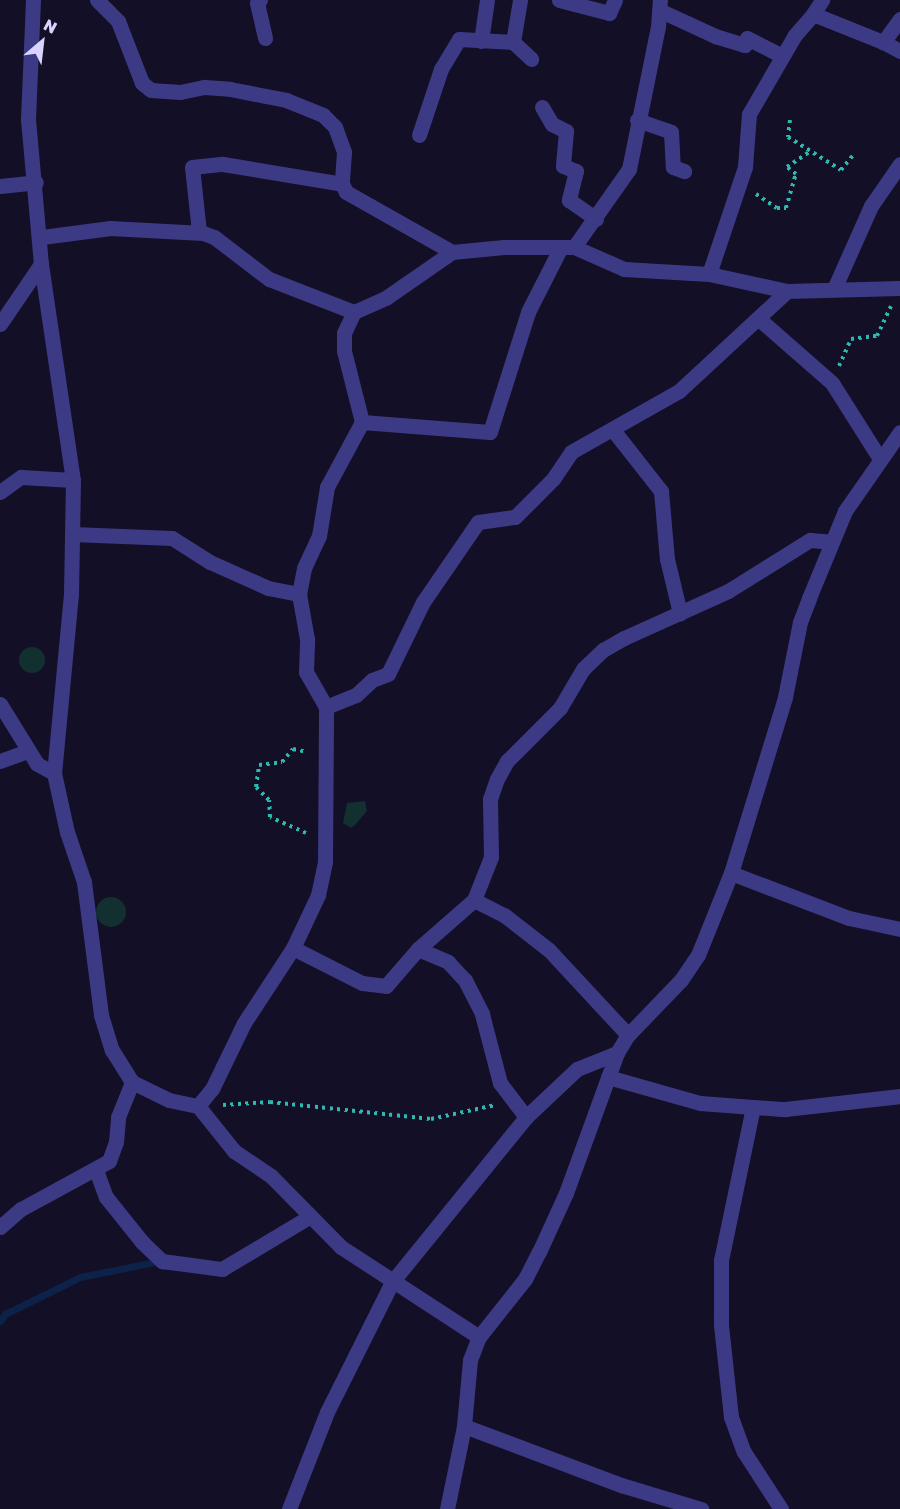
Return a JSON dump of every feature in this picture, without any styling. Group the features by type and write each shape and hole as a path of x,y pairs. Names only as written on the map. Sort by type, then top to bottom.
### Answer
{"street":[{"path":"33,0 28,119 42,237 41,264 73,480 71,594 54,773 68,832 84,882 101,1015 112,1050 132,1082 169,1100 198,1106 234,1150 271,1176 341,1247 479,1337"},
{"path":"96,0 118,21 134,70 141,83 151,90 180,93 204,87 230,89 286,100 323,115 335,127 344,152 342,184 346,192 452,252 568,247 624,268 710,274 787,291 896,289"},
{"path":"481,41 487,0"},
{"path":"513,42 520,0"},
{"path":"559,0 609,13 615,0"},
{"path":"710,274 749,151 749,114 781,55 822,0"},
{"path":"254,1 265,38"},
{"path":"362,422 490,432 528,312 568,247 596,219 629,169 660,5 715,36 745,45 747,38 781,55"},
{"path":"813,14 884,42 900,51"},
{"path":"884,42 900,20"},
{"path":"419,135 441,69 459,39 513,42 531,59"},
{"path":"542,107 552,124 566,131 562,166 576,171 569,200 596,219"},
{"path":"637,120 671,132 673,167 684,171"},
{"path":"199,232 192,167 223,164 342,184"},
{"path":"834,289 871,206 900,164"},
{"path":"0,186 36,182"},
{"path":"42,237 110,228 199,232 214,237 269,279 354,312 387,297 452,252"},
{"path":"0,324 41,264"},
{"path":"326,707 356,695 372,680 388,674 423,602 478,522 515,517 553,479 571,452 588,440 614,430 679,391 787,291"},
{"path":"198,1106 212,1089 244,1023 293,948 318,895 325,862 323,837 328,757 326,707 306,672 307,639 299,594 304,568 319,536 327,487 362,422 343,343 354,312"},
{"path":"759,319 832,383 880,459"},
{"path":"614,430 661,490 667,559 680,613"},
{"path":"447,1509 465,1426 470,1360 479,1337 525,1279 539,1252 566,1193 617,1053 628,1035 691,967 731,873 785,697 800,622 831,542 845,511 900,432"},
{"path":"0,492 21,477 73,480"},
{"path":"72,534 172,538 210,562 268,588 299,594"},
{"path":"293,948 362,983 381,987 393,981 418,949 474,900 490,857 490,798 507,761 560,708 583,669 603,650 728,591 810,540 831,542"},
{"path":"0,704 38,764 54,773"},
{"path":"0,761 28,751"},
{"path":"731,873 849,918 900,929"},
{"path":"474,900 504,915 549,950 628,1035"},
{"path":"418,949 448,962 465,980 482,1014 500,1083 513,1103 526,1117"},
{"path":"289,1509 327,1412 392,1282 526,1117 569,1074 617,1053"},
{"path":"608,1077 700,1103 753,1107 785,1109 900,1096"},
{"path":"0,1227 56,1188 96,1170 109,1161 116,1142 118,1117 132,1082"},
{"path":"753,1107 722,1260 721,1325 731,1417 744,1452 781,1509"},
{"path":"96,1170 106,1197 142,1242 162,1261 222,1269 309,1217"},
{"path":"465,1426 621,1485 701,1509"}],"path":[{"path":"790,120 788,137 841,170 854,154"},
{"path":"739,186 777,208 786,208 796,174 787,167 809,152"},
{"path":"832,383 850,339 877,336 890,311 896,289"},
{"path":"323,837 295,830 270,817 269,801 256,787 259,765 282,762 292,749 328,757"},
{"path":"198,1106 270,1102 431,1119 513,1103"}],"green space":[{"path":"32,647 41,651 45,660 41,669 32,673 23,669 19,660 23,651"},
{"path":"365,801 367,811 355,825 351,828 343,823 347,803"},
{"path":"111,897 122,901 126,912 122,923 111,927 100,923 96,912 100,901"}],"waterway":[{"path":"0,1321 5,1314 80,1277 160,1261"}]}
